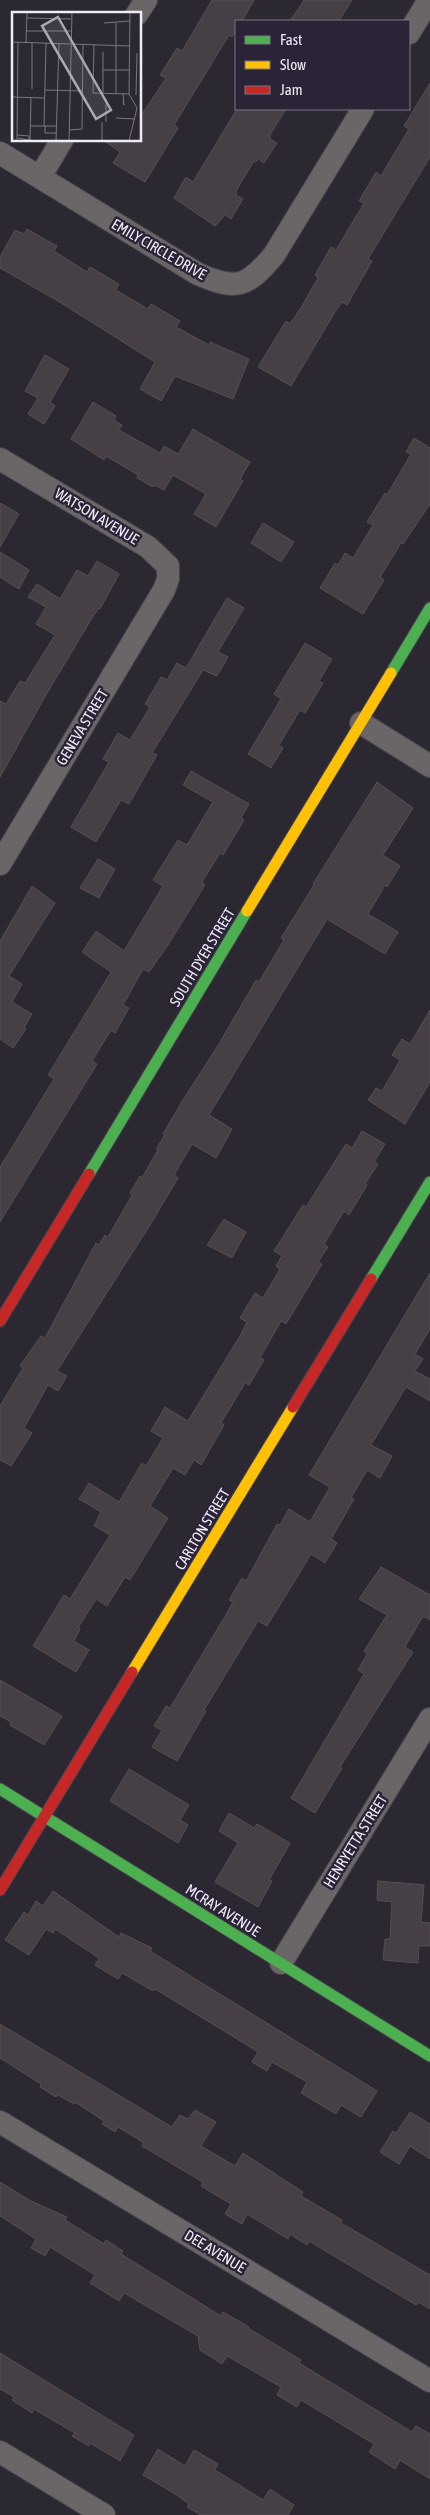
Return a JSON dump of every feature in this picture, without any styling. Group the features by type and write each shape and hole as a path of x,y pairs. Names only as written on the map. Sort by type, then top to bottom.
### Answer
{"street":[{"path":"138,12 146,0"},
{"path":"410,31 428,0"},
{"name":"EMILY CIRCLE DRIVE","path":"0,153 198,274 222,284 243,283 258,273 274,255 361,110"},
{"path":"40,177 61,141"},
{"name":"WATSON AVENUE","path":"0,459 148,547 161,557 168,566 168,579 164,590"},
{"name":"GENEVA STREET","path":"0,864 164,590"},
{"name":"SOUTH DYER STREET","path":"0,1321 430,608"},
{"path":"361,723 430,766"},
{"name":"CARLTON STREET","path":"0,1890 430,1182"},
{"name":"HENRYETTA STREET","path":"281,1963 430,1719"},
{"name":"MCRAY AVENUE","path":"0,1789 430,2056"},
{"name":"DEE AVENUE","path":"0,2122 430,2381"},
{"path":"0,2452 104,2515"}],"building":[{"path":"212,0 254,0 243,20 235,20 235,32 232,37 229,35 174,125 178,128 145,182 113,163 120,152 104,141 141,141 141,116 166,78 160,75 177,48 182,51"},
{"path":"304,0 352,0 340,20 291,20"},
{"path":"430,83 430,157 368,259 372,261 347,305 342,302 335,312 291,386 258,367 286,321 290,324 302,306 318,278 315,275 331,247 336,250 364,203 359,201 376,172 381,176 409,129 404,126"},
{"path":"236,110 285,110 270,135 270,139 277,143 264,163 258,159 256,162 254,161 236,191 236,195 243,199 231,219 225,215 215,226 174,198 186,177 193,182"},
{"path":"27,229 57,246 54,251 87,272 90,267 119,284 116,290 148,309 151,304 180,321 176,327 209,345 210,342 249,359 233,399 175,376 161,401 140,389 155,362 58,301 0,268 0,257 15,230 24,234"},
{"path":"45,355 69,369 50,402 55,406 44,424 28,414 38,398 25,391"},
{"path":"93,402 116,416 114,420 122,425 119,430 160,453 164,446 178,454 193,429 250,462 240,479 243,481 216,527 194,514 206,494 173,475 164,490 154,485 153,487 137,478 138,475 106,456 104,460 71,439"},
{"path":"414,438 430,448 430,504 403,544 401,543 380,577 384,580 363,614 320,588 335,563 338,565 345,553 353,558 373,525 367,522 385,493 387,495 411,454 406,452"},
{"path":"0,503 19,514 0,547"},
{"path":"263,523 294,542 281,562 251,543"},
{"path":"0,552 29,570 19,589 0,577"},
{"path":"97,561 119,574 100,609 92,618 46,695 0,777 0,701 6,704 20,681 25,683 55,635 36,624 46,607 28,597 37,584 60,599 77,570 88,576"},
{"path":"227,598 244,608 218,652 228,657 217,676 203,670 152,753 157,755 129,804 121,800 96,842 71,827 109,762 103,759 118,733 130,740 150,707 145,704 161,677 167,680 177,663 186,668"},
{"path":"305,643 332,659 319,681 323,683 305,713 300,710 279,745 283,748 271,768 248,754 281,699 274,694"},
{"path":"191,771 249,804 241,818 244,820 223,855 220,853 202,882 205,885 168,945 149,972 143,969 123,1005 129,1008 115,1033 111,1030 92,1061 97,1064 0,1222 0,1167 54,1079 48,1075 111,972 82,952 96,931 124,951 163,886 153,880 178,840 187,845 213,802 183,785"},
{"path":"377,782 413,808 383,855 400,866 387,887 385,885 368,914 398,932 385,954 327,919 209,1115 232,1129 216,1158 192,1144 174,1175 178,1178 57,1371 67,1376 58,1391 48,1385 24,1428 32,1433 11,1466 0,1460 0,1406 23,1368 20,1366 41,1336 45,1338 96,1243 99,1245 105,1235 108,1237 132,1195 130,1193 140,1176 142,1178 158,1150 156,1149 165,1135 163,1134 183,1100 219,1044 256,980 259,982 284,940 281,938"},
{"path":"98,859 115,869 99,898 80,888"},
{"path":"32,886 55,903 9,976 22,984 12,1002 32,1014 24,1028 26,1029 13,1048 0,1039 0,941"},
{"path":"430,1010 430,1082 405,1124 368,1100 376,1088 382,1091 400,1060 392,1055 402,1039 410,1044"},
{"path":"362,1131 385,1144 374,1162 378,1164 365,1184 367,1185 349,1215 344,1211 324,1244 328,1247 318,1262 322,1264 286,1324 281,1321 260,1358 264,1360 249,1385 245,1383 221,1423 224,1425 201,1465 194,1460 185,1475 173,1468 150,1506 168,1518 130,1580 125,1577 107,1606 96,1599 78,1628 80,1629 74,1641 89,1650 76,1672 33,1646 64,1595 70,1599 110,1535 94,1526 101,1512 79,1499 89,1483 119,1502 142,1463 146,1466 163,1438 151,1431 165,1407 188,1421 241,1334 247,1322 240,1318 255,1293 263,1298 280,1269 276,1266 282,1256 274,1251 303,1205 306,1207 346,1144 352,1148"},
{"path":"224,1219 246,1232 232,1258 207,1245"},
{"path":"430,1273 430,1329 415,1354 423,1359 415,1371 430,1379 430,1401 406,1387 371,1445 392,1456 380,1478 367,1470 351,1498 354,1499 331,1539 337,1543 325,1563 311,1554 267,1626 258,1621 204,1710 206,1711 177,1761 152,1747 162,1730 154,1726 166,1706 170,1708 233,1602 229,1600 242,1578 246,1581 277,1524 280,1525 289,1509 310,1522 330,1487 309,1475"},
{"path":"381,1567 430,1595 430,1620 423,1616 405,1647 413,1652 340,1767 342,1768 315,1813 291,1798 364,1674 358,1670 367,1654 364,1651 387,1615 359,1599"},
{"path":"0,1680 62,1716 44,1745 10,1725 11,1722 0,1716"},
{"path":"129,1769 189,1805 180,1820 188,1825 178,1843 110,1801"},
{"path":"229,1813 254,1828 257,1824 290,1843 269,1880 272,1881 258,1907 215,1882 238,1843 219,1831"},
{"path":"378,1881 424,1885 421,1922 430,1923 430,1946 419,1946 418,1963 383,1960 385,1939 390,1939 392,1902 377,1900"},
{"path":"53,1891 119,1937 121,1933 152,1948 150,1951 377,2091 361,2117 341,2105 336,2114 301,2093 307,2082 272,2062 267,2071 252,2062 258,2052 155,1989 153,1991 122,1973 118,1979 95,1965 99,1958 55,1929 53,1933 46,1929 29,1955 5,1940 24,1912 28,1915 36,1901 43,1906"},
{"path":"0,2024 172,2127 180,2115 188,2119 195,2110 216,2122 201,2146 235,2166 243,2153 303,2192 301,2196 342,2220 341,2223 430,2275 430,2309 418,2302 416,2305 309,2241 307,2245 290,2234 288,2239 247,2214 242,2224 225,2214 231,2204 201,2186 203,2182 142,2146 144,2143 118,2127 115,2132 102,2124 104,2121 75,2102 74,2104 58,2095 56,2097 40,2087 41,2084 0,2058"},
{"path":"410,2112 430,2124 430,2159 410,2146 399,2164 380,2152 393,2131 396,2133"},
{"path":"0,2182 31,2201 67,2217 65,2220 104,2244 106,2240 123,2251 121,2254 221,2316 223,2312 249,2327 301,2360 299,2363 412,2432 416,2426 430,2434 430,2479 400,2460 395,2469 369,2452 374,2444 301,2400 297,2407 277,2395 281,2387 227,2356 222,2364 200,2350 198,2336 124,2293 119,2301 90,2283 95,2275 50,2247 45,2256 31,2248 36,2239 0,2216"},
{"path":"0,2353 134,2435 120,2461 90,2443 89,2446 72,2436 75,2433 34,2409 32,2413 12,2400 14,2397 0,2389"},
{"path":"158,2449 185,2466 194,2450 218,2464 215,2470 263,2500 270,2489 294,2505 288,2515 201,2515 187,2507 189,2504 175,2494 143,2475"}],"traffic: fast":[{"path":"391,673 430,608"},
{"path":"89,1174 247,911"},
{"path":"371,1279 430,1182"},
{"path":"0,1789 430,2056"}],"traffic: slow":[{"path":"247,911 391,673"},
{"path":"132,1672 293,1407"}],"traffic: jam":[{"path":"0,1321 89,1174"},
{"path":"293,1407 371,1279"},
{"path":"0,1890 132,1672"}]}
